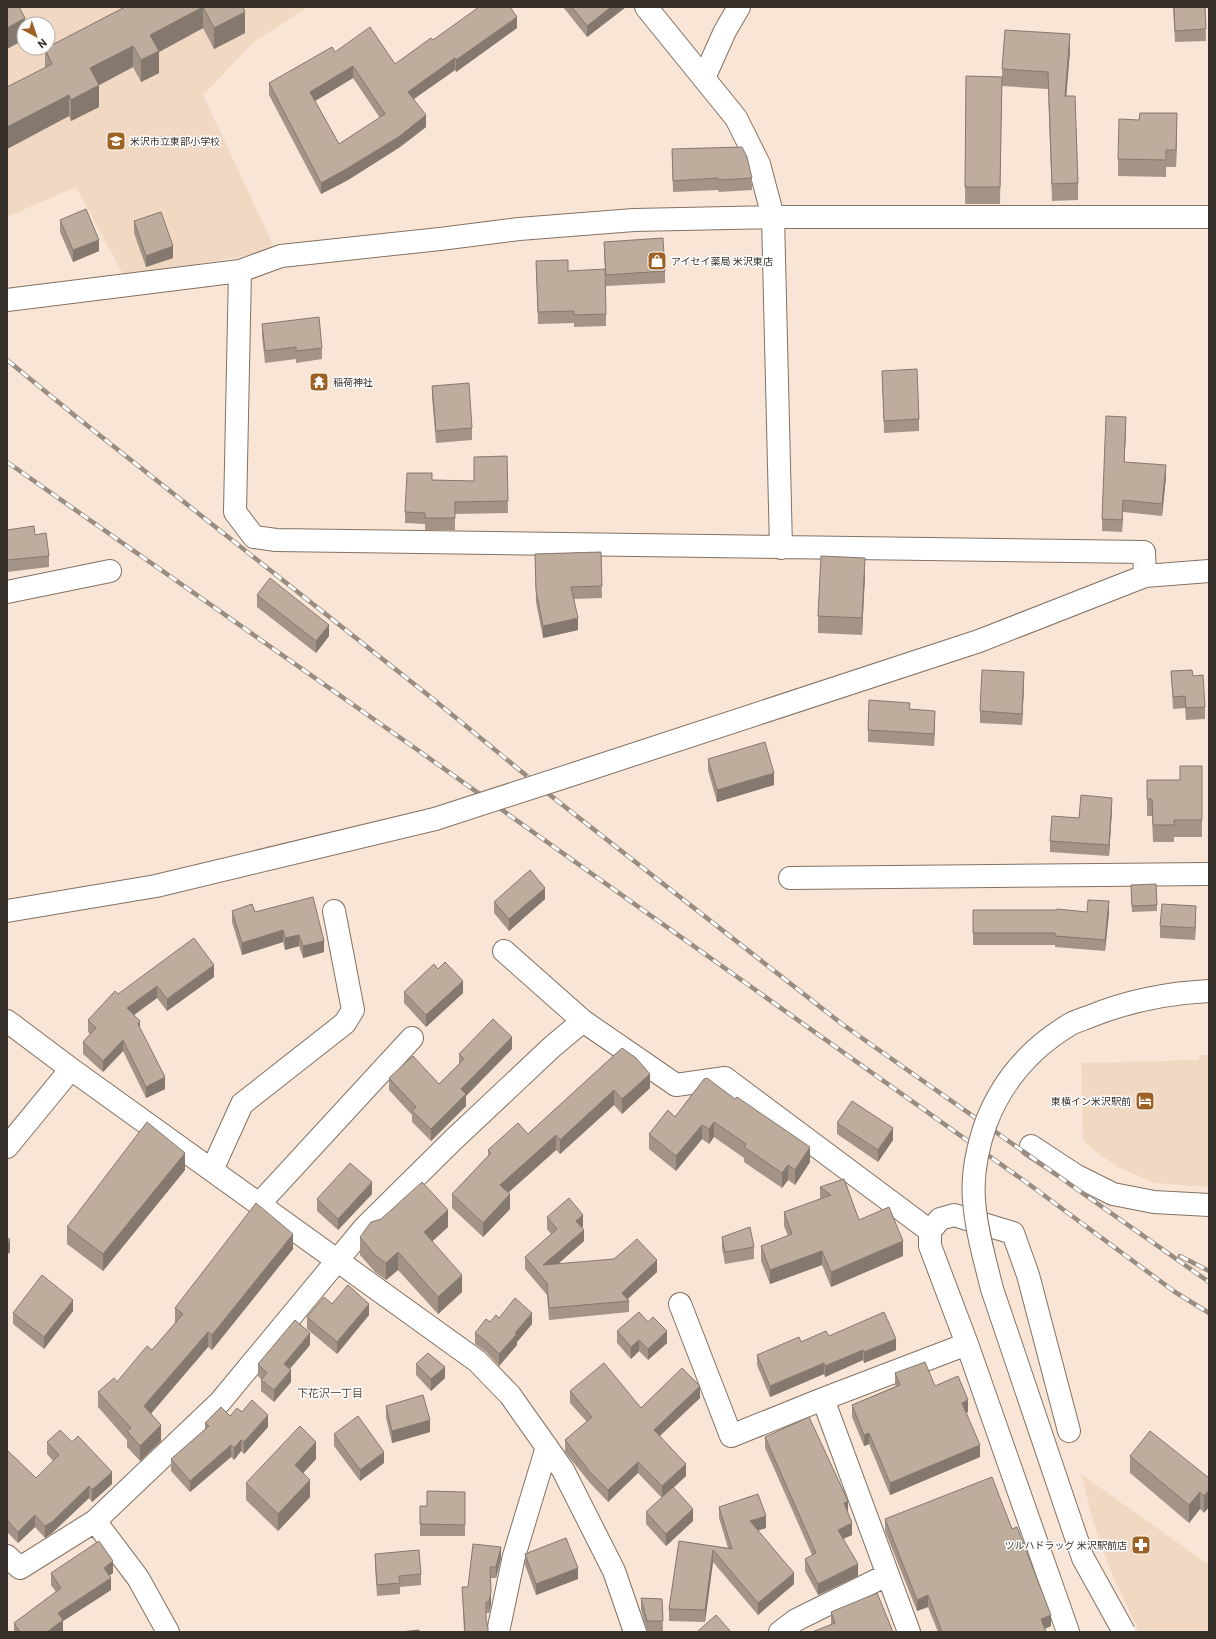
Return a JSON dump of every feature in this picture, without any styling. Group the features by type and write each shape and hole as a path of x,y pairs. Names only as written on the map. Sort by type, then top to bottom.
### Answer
{"street":[{"path":"646,7 736,118 759,164 773,217 781,548"},
{"path":"704,78 725,32 739,7"},
{"path":"7,300 240,271 282,256 519,229 634,220 773,217 1209,217"},
{"path":"240,271 235,512 254,537 284,540 1144,552 1145,576"},
{"path":"7,592 110,571"},
{"path":"7,911 156,886 435,819 979,641 1145,576 1209,571"},
{"path":"790,878 1209,874"},
{"path":"212,1170 242,1104 345,1023 353,1010 334,911"},
{"path":"504,951 583,1021 676,1085 726,1078 930,1231"},
{"path":"1124,1632 1083,1558 992,1289 982,1248 974,1200 975,1171 980,1139 1001,1090 1016,1069 1041,1044 1070,1024 1108,1009 1185,992 1209,991"},
{"path":"7,1556 20,1568 95,1521 220,1402 365,1228 453,1140 553,1046 583,1021"},
{"path":"8,1025 477,1361 510,1395 563,1470 614,1572 635,1632"},
{"path":"259,1204 412,1038"},
{"path":"7,1147 71,1069"},
{"path":"1031,1146 1075,1175 1113,1194 1154,1202 1209,1205"},
{"path":"1068,1632 967,1344 930,1246 930,1231 940,1219 954,1215 1013,1233 1028,1275 1069,1431"},
{"path":"680,1304 732,1436 822,1399 967,1344"},
{"path":"822,1399 909,1632"},
{"path":"498,1632 514,1556 547,1447"},
{"path":"95,1521 138,1578 168,1632"},
{"path":"780,1632 796,1620 887,1575"}],"shaded area":[{"name":"米沢市立東部小学校","path":"7,7 308,7 254,42 203,95 276,251 124,276 76,187 7,217"},
{"name":"東横イン米沢駅前","path":"1199,1055 1209,1055 1209,1187 1154,1183 1118,1167 1096,1152 1083,1140 1081,1063 1199,1060"},
{"name":"ツルハドラッグ 米沢駅前店","path":"1081,1474 1209,1565 1209,1632 1139,1632 1110,1570 1094,1524"}],"building":[{"path":"7,7 19,7 24,16 16,16 16,23 7,28"},
{"path":"125,7 203,7 150,35 159,51 141,60 133,46 90,68 99,85 71,100 69,95 7,127 7,87 52,64 48,56 56,56 56,43"},
{"path":"203,7 243,7 245,12 214,28"},
{"path":"479,7 510,7 517,17 456,60 455,58 408,92 426,115 400,136 321,183 269,83 332,47 335,52 370,27 395,64 431,38 433,40","holes":["353,66 385,114 339,144 310,92"]},
{"path":"572,7 611,7 587,26"},
{"path":"1174,7 1205,7 1206,29 1175,31"},
{"path":"1005,30 1070,34 1065,96 1075,96 1078,183 1052,184 1048,72 1002,69"},
{"path":"966,76 1002,77 1000,187 965,187"},
{"path":"1140,113 1177,113 1176,150 1166,150 1166,160 1118,159 1119,119 1139,120"},
{"path":"742,147 747,157 752,178 719,180 718,178 673,181 672,149"},
{"path":"86,209 99,240 73,250 60,220"},
{"path":"161,212 173,246 146,256 134,221"},
{"path":"663,238 665,271 606,275 604,242"},
{"path":"568,260 568,271 605,269 606,314 574,315 574,311 538,312 536,261"},
{"path":"319,317 322,348 296,351 296,347 265,351 262,324"},
{"path":"917,369 919,419 884,421 882,371"},
{"path":"469,383 472,428 436,431 432,386"},
{"path":"1106,416 1126,417 1124,462 1166,465 1162,504 1123,500 1122,520 1102,519"},
{"path":"507,456 508,501 455,502 455,518 425,518 425,513 405,512 407,473 432,473 432,480 474,481 474,457"},
{"path":"34,526 35,535 46,533 49,556 7,560 7,530"},
{"path":"601,552 602,586 571,587 578,618 543,626 536,590 535,554"},
{"path":"821,556 865,558 862,618 818,616"},
{"path":"270,578 329,625 316,641 257,595"},
{"path":"982,670 1024,672 1022,714 980,711"},
{"path":"1192,670 1193,676 1203,675 1205,707 1186,708 1185,696 1173,697 1171,671"},
{"path":"869,700 910,703 909,709 935,711 934,734 868,730"},
{"path":"765,742 774,773 717,790 708,759"},
{"path":"1180,766 1202,766 1202,820 1174,820 1174,825 1153,825 1152,799 1147,799 1147,780 1180,780"},
{"path":"1081,795 1112,798 1109,845 1050,841 1052,816 1079,818"},
{"path":"530,870 545,888 509,919 494,902"},
{"path":"1156,884 1157,905 1132,906 1131,885"},
{"path":"313,897 324,941 303,946 299,935 285,938 283,930 242,943 232,911 252,904 255,912"},
{"path":"1088,900 1109,901 1105,940 1055,936 1055,933 973,933 973,910 1057,909 1087,912"},
{"path":"1162,904 1196,906 1195,928 1160,926"},
{"path":"194,938 214,965 167,999 157,986 127,1008 140,1021 138,1024 165,1077 146,1087 123,1040 103,1061 83,1042 96,1028 88,1020 115,991 118,994"},
{"path":"445,962 463,981 426,1015 404,992 434,964 438,969"},
{"path":"493,1019 512,1037 461,1089 466,1094 431,1129 412,1111 416,1107 389,1078 413,1056 439,1084 464,1059 459,1054"},
{"path":"622,1048 636,1058 650,1074 622,1099 614,1090 560,1140 556,1135 500,1185 510,1194 483,1223 452,1194 491,1153 488,1150 518,1123 528,1134"},
{"path":"707,1078 735,1099 737,1097 810,1147 795,1170 788,1165 782,1173 744,1147 746,1144 714,1122 709,1129 702,1125 676,1156 649,1134 668,1110 675,1117 704,1079"},
{"path":"852,1101 893,1128 878,1150 837,1123"},
{"path":"147,1122 185,1153 103,1254 67,1227"},
{"path":"350,1163 372,1182 338,1219 317,1199"},
{"path":"844,1179 859,1220 889,1207 903,1241 831,1272 822,1251 770,1270 761,1246 792,1234 784,1212 831,1195 820,1187"},
{"path":"422,1182 448,1210 424,1232 462,1275 438,1297 398,1252 386,1263 375,1255 360,1237 371,1222 381,1219"},
{"path":"569,1198 583,1215 576,1221 584,1230 543,1265 614,1259 637,1239 657,1260 622,1293 629,1301 549,1308 547,1283 525,1257 557,1229 547,1217"},
{"path":"256,1203 293,1234 212,1335 208,1332 144,1406 161,1425 140,1446 127,1431 131,1428 98,1392 114,1378 117,1382 147,1346 152,1350 183,1314 175,1308"},
{"path":"750,1227 754,1247 725,1252 722,1237"},
{"path":"7,1237 10,1240 7,1244"},
{"path":"42,1275 73,1300 44,1337 13,1313"},
{"path":"348,1285 369,1304 337,1342 307,1317 324,1297 332,1304"},
{"path":"515,1298 532,1313 515,1333 517,1334 499,1354 486,1341 475,1333 486,1319 490,1322 496,1315 499,1318"},
{"path":"639,1312 648,1322 653,1317 667,1331 648,1349 639,1340 631,1347 617,1331"},
{"path":"884,1312 896,1339 864,1352 863,1350 825,1366 824,1363 770,1386 757,1355 799,1337 801,1342 826,1331 829,1336"},
{"path":"295,1320 310,1333 284,1364 291,1370 274,1390 261,1380 267,1373 258,1364"},
{"path":"428,1353 445,1367 431,1379 416,1364"},
{"path":"925,1362 935,1386 958,1376 968,1400 962,1403 980,1445 890,1483 869,1433 864,1435 852,1405 900,1385 895,1373"},
{"path":"604,1363 641,1408 682,1368 700,1386 654,1430 686,1464 662,1486 638,1462 608,1490 590,1472 565,1440 592,1417 570,1391"},
{"path":"423,1395 430,1420 392,1431 386,1406"},
{"path":"252,1400 268,1415 244,1442 241,1440 234,1448 231,1445 190,1481 171,1459 209,1426 205,1423 221,1407 230,1416 237,1408 242,1412"},
{"path":"358,1416 384,1452 360,1470 334,1434"},
{"path":"809,1417 848,1501 844,1503 852,1523 838,1530 858,1564 818,1584 805,1559 816,1553 765,1437"},
{"path":"300,1426 316,1442 295,1465 310,1480 278,1514 246,1483"},
{"path":"60,1430 72,1442 78,1436 112,1472 92,1490 89,1486 52,1522 45,1526 35,1515 18,1532 7,1520 7,1450 36,1478 59,1455 47,1442"},
{"path":"1150,1431 1209,1478 1209,1490 1204,1496 1200,1492 1189,1505 1130,1456"},
{"path":"992,1477 1012,1529 1017,1527 1051,1615 1041,1619 1046,1632 942,1632 928,1595 917,1600 885,1519"},
{"path":"673,1487 693,1509 666,1534 646,1512"},
{"path":"427,1491 465,1492 465,1525 420,1524 420,1506 427,1506"},
{"path":"758,1494 766,1516 750,1521 794,1573 758,1603 713,1550 705,1610 669,1609 679,1541 732,1549 719,1507"},
{"path":"566,1538 578,1568 536,1584 525,1554"},
{"path":"99,1541 113,1561 104,1568 111,1578 58,1613 63,1620 47,1632 20,1632 14,1623 61,1588 51,1573"},
{"path":"473,1544 501,1547 496,1567 490,1567 491,1592 489,1602 486,1602 488,1632 465,1632 462,1587 468,1587"},
{"path":"419,1550 421,1574 399,1576 400,1583 377,1585 375,1554"},
{"path":"877,1593 893,1632 812,1632 835,1623 831,1612"},
{"path":"641,1598 662,1599 663,1621 647,1621"},
{"path":"716,1615 731,1632 697,1632"},
{"path":"419,1630 419,1632 399,1632"}],"railway":[{"path":"7,360 79,419 433,699 555,799 842,1024 1209,1282"},
{"path":"7,462 412,746 1030,1185 1175,1292 1209,1313"},
{"path":"1180,1256 1209,1271"}],"place":[{"name":"米沢市立東部小学校","path":"116,141"},
{"name":"アイセイ薬局 米沢東店","path":"657,261"},
{"name":"稲荷神社","path":"319,382"},
{"name":"東横イン米沢駅前","path":"1145,1101"},
{"name":"ツルハドラッグ 米沢駅前店","path":"1141,1545"}],"district":[{"name":"下花沢一丁目","path":"330,1393"}]}
